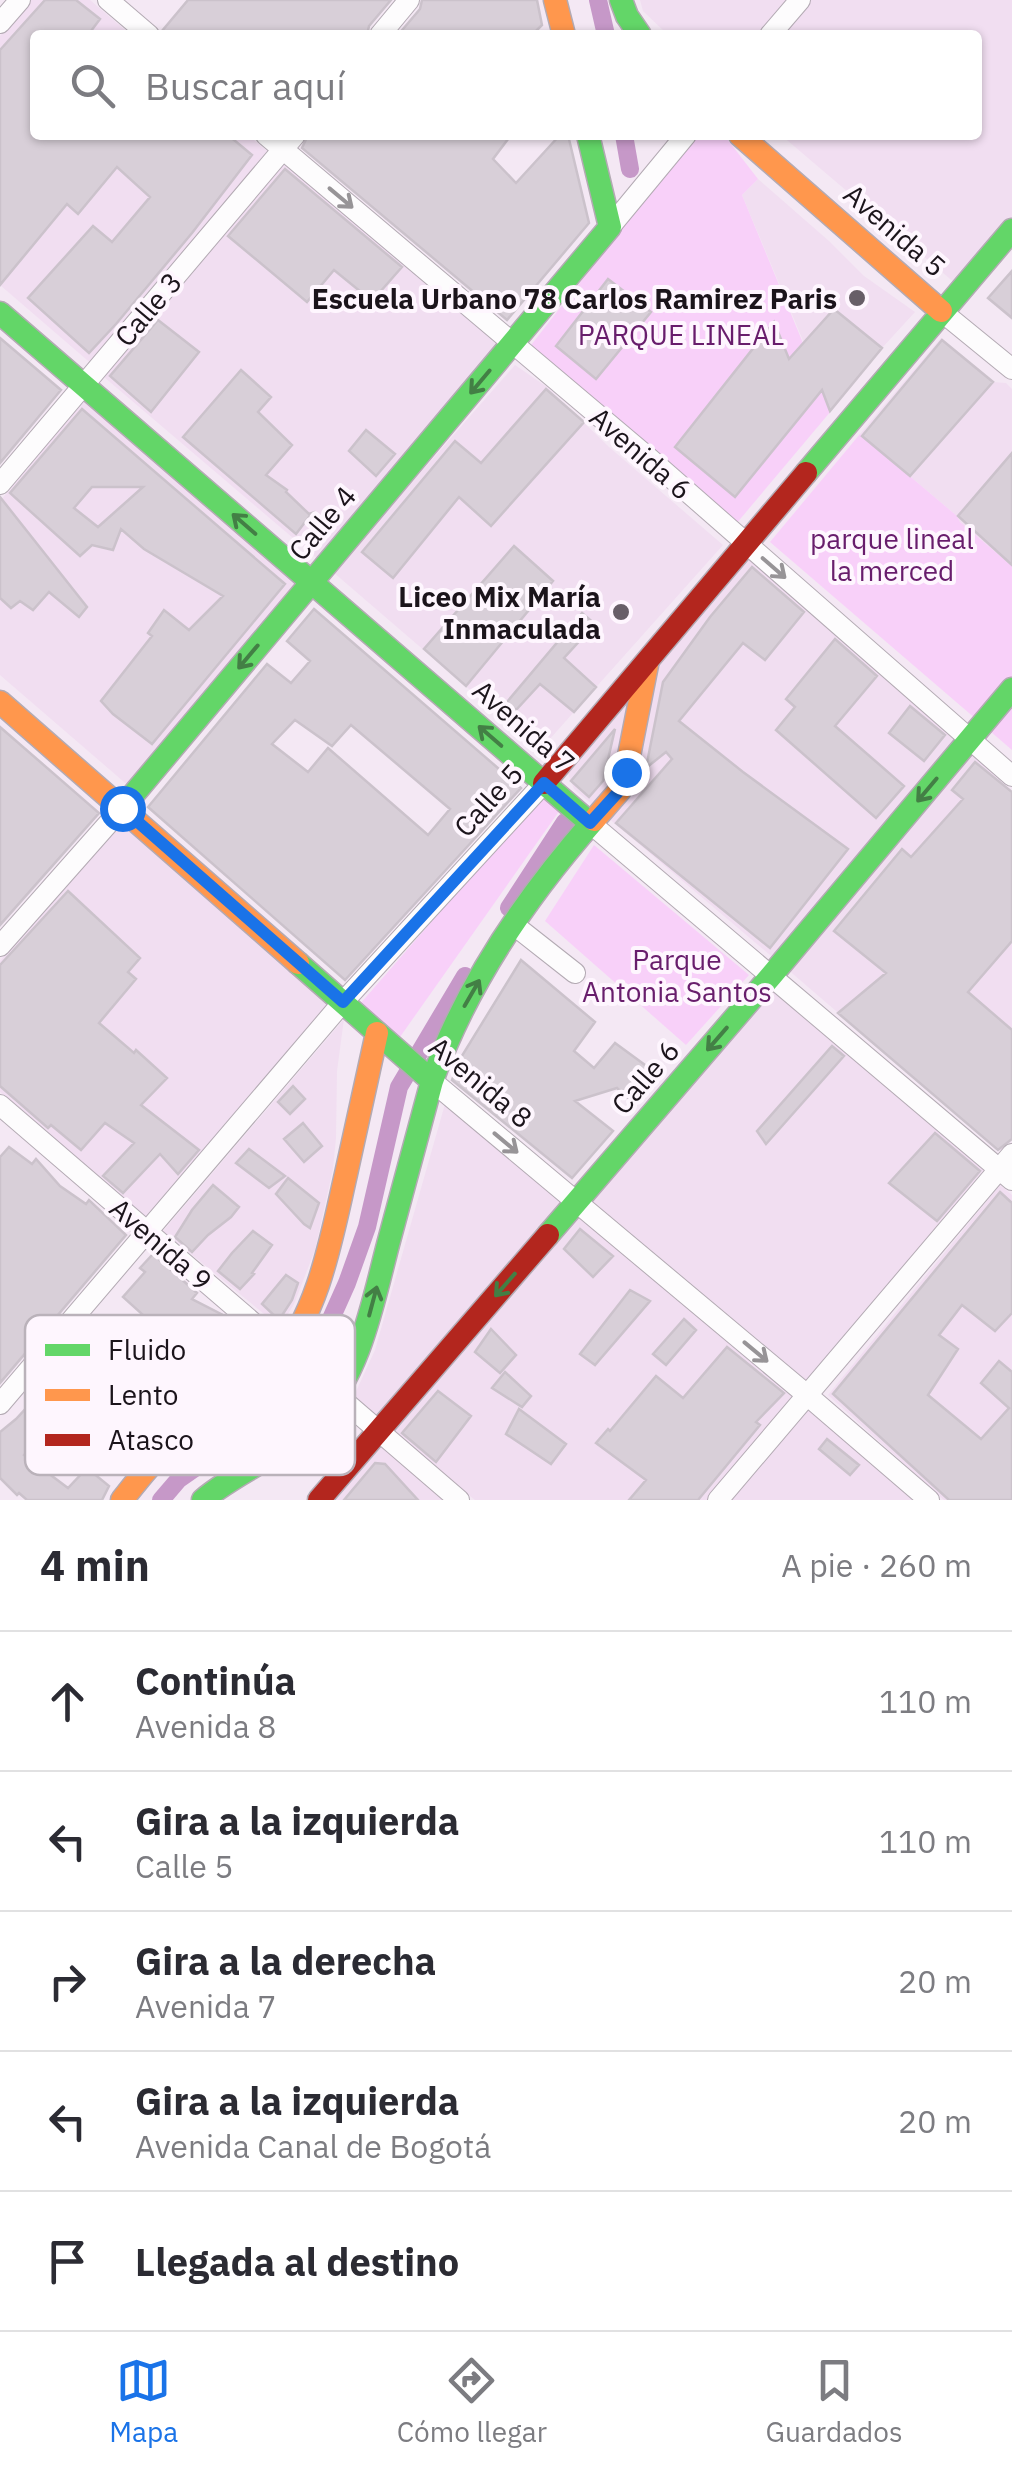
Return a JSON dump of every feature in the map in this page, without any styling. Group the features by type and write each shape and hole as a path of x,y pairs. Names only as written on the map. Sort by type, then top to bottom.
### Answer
{"main road":[{"path":"555,0 563,30"},
{"path":"589,140 610,227"},
{"name":"Avenida 5","path":"746,140 941,311"},
{"name":"Calle 4","path":"122,808 610,227"},
{"name":"Calle 5","path":"544,783 648,665 1012,230"},
{"name":"Avenida 7","path":"0,312 590,823"},
{"path":"355,1357 370,1315 417,1068 454,1026 514,924 590,823 620,790 648,665"},
{"name":"Calle 6","path":"355,1459 771,976 1012,689"},
{"name":"Avenida 8","path":"0,702 417,1068"},
{"path":"304,1315 328,1258 378,1033"},
{"path":"122,1500 143,1475"},
{"path":"203,1500 235,1475"},
{"name":"Calle 6","path":"319,1500 341,1475"}],"street":[{"path":"0,23 20,0"},
{"path":"108,0 143,30"},
{"path":"384,30 410,0"},
{"path":"774,30 800,0"},
{"name":"Calle 4","path":"610,227 682,140"},
{"name":"Avenida 6","path":"289,142 513,343 1012,776"},
{"name":"Calle 3","path":"0,484 289,142"},
{"name":"Avenida 5","path":"941,311 1012,369"},
{"name":"Calle 5","path":"77,1315 343,1002 544,783"},
{"name":"Calle 4","path":"0,946 122,808"},
{"name":"Avenida 7","path":"590,823 771,976 1008,1167"},
{"path":"514,924 575,973"},
{"name":"Avenida 8","path":"417,1068 928,1500"},
{"name":"Avenida 9","path":"0,1105 244,1315"},
{"path":"718,1500 1008,1167"},
{"name":"Calle 5","path":"0,1404 25,1375"},
{"name":"Avenida 9","path":"355,1412 458,1500"}],"shaded area":[{"path":"31,0 90,0 125,30 30,30 30,140 254,140 268,152 94,366 0,285 0,36"},
{"path":"640,0 786,0 761,30 663,30 643,11"},
{"path":"809,0 1012,0 1012,218 956,284 787,140 982,140 982,30 783,30"},
{"path":"281,161 503,348 320,561 104,377"},
{"path":"758,179 864,276 915,312 882,348 835,309 804,343 742,195"},
{"path":"941,338 993,382 1006,383 1012,389 1012,566 860,434"},
{"path":"515,365 547,387 609,447 723,545 540,750 333,572"},
{"path":"94,389 309,574 131,788 0,675 0,501"},
{"path":"752,554 957,741 777,961 574,789 567,771"},
{"path":"970,752 1012,792 1012,1139 1002,1151 786,968"},
{"path":"121,820 335,1007 148,1221 0,1092 0,961"},
{"path":"770,988 987,1166 807,1381 589,1199"},
{"path":"344,1019 337,1071 333,1169 315,1250 287,1315 265,1315 163,1231"},
{"path":"447,1097 570,1201 376,1420 355,1400 375,1350"},
{"path":"1000,1185 1012,1195 1012,1500 944,1500 828,1395"},
{"path":"584,1212 800,1397 712,1500 475,1500 389,1431"},
{"path":"811,1407 919,1500 731,1500"},
{"path":"378,1442 449,1500 328,1500 350,1475 355,1475 355,1469"}],"green space":[{"name":"PARQUE LINEAL","path":"691,140 728,140 758,179 742,195 831,411 736,524 528,349"},
{"name":"parque lineal la merced","path":"860,434 1012,566 1012,750 770,542"},
{"path":"540,797 560,810 400,1037 360,1004"},
{"name":"Parque Antonia Santos","path":"594,845 749,975 686,1045 545,921"}],"building":[{"path":"45,0 76,0 100,19 92,30 30,30 30,140 234,140 252,155 192,233 89,353 28,298 93,226 112,242 150,197 117,167 78,214 67,204 0,285 0,50"},
{"path":"188,0 391,0 368,30 163,30"},
{"path":"422,0 537,0 542,25 537,30 402,30 420,9"},
{"path":"306,140 507,140 493,159 516,183 555,140 569,140 589,223 507,320 302,148"},
{"path":"285,169 402,267 372,301 334,270 307,302 228,236"},
{"path":"1012,271 1012,318 988,298"},
{"path":"608,279 651,312 596,379 556,346"},
{"path":"834,309 882,348 830,411 822,390 735,497 675,447 774,322 789,359"},
{"path":"158,320 199,352 151,412 110,376"},
{"path":"0,338 61,390 0,463"},
{"path":"942,340 993,382 910,476 862,436"},
{"path":"241,370 271,397 258,412 292,445 266,475 312,513 296,534 183,437"},
{"path":"546,389 584,422 491,526 459,497 393,578 362,552 455,441 481,463"},
{"path":"82,409 285,584 152,744 101,701 152,636 148,633 164,610 189,630 223,596 144,549 121,529 113,550 92,545 80,556 10,493","holes":["92,487 143,487 98,527 74,508"]},
{"path":"366,430 395,454 376,476 349,451"},
{"path":"1012,453 1012,565 958,516"},
{"path":"0,497 87,607 79,617 49,592 33,610 20,601 11,608 0,598"},
{"path":"514,546 553,581 466,686 424,649"},
{"path":"752,567 804,612 765,660 743,643 679,721 848,849 770,948 616,823 672,759 666,752 646,768 663,682"},
{"path":"314,609 521,788 345,980 148,807 267,664 291,683 310,661 287,641","holes":["295,720 332,746 351,725 450,809 428,835 328,748 308,772 272,744"]},
{"path":"582,613 595,624 564,658 596,687 574,712 540,684 516,710 507,702"},
{"path":"835,639 877,676 835,726 904,786 876,818 776,730 795,707 786,699"},
{"path":"910,706 945,735 924,761 889,733"},
{"path":"0,727 99,813 0,925"},
{"path":"615,729 603,781 589,797 571,781"},
{"path":"975,762 1012,792 1012,941 968,992 1012,1030 1012,1139 998,1150 838,1013 886,973 834,931 902,849 911,857 963,799 952,790"},
{"path":"68,891 140,958 128,972 136,979 99,1023 167,1078 141,1105 199,1150 178,1174 160,1154 123,1193 103,1176 134,1143 105,1123 81,1150 51,1125 48,1128 0,1086 0,965"},
{"path":"521,960 595,1022 574,1051 594,1068 615,1043 660,1076 635,1105 617,1088 575,1101 613,1131 572,1178 452,1080 460,1059"},
{"path":"832,1046 844,1056 766,1144 757,1131"},
{"path":"293,1086 305,1099 290,1114 278,1102"},
{"path":"303,1123 322,1146 304,1162 284,1139"},
{"path":"935,1133 980,1171 937,1221 889,1183"},
{"path":"9,1147 32,1164 36,1159 60,1186 86,1204 89,1200 126,1235 58,1315 25,1315 25,1354 0,1383 0,1157"},
{"path":"249,1149 285,1176 269,1188 236,1163"},
{"path":"288,1178 319,1203 310,1228 276,1194"},
{"path":"213,1185 239,1207 192,1252 175,1237"},
{"path":"1000,1192 1012,1203 1012,1313 995,1331 962,1305 939,1335 958,1349 928,1395 981,1439 1009,1408 981,1383 999,1361 1012,1372 1012,1500 949,1500 833,1394"},
{"path":"580,1229 613,1256 593,1277 564,1249"},
{"path":"253,1231 272,1245 240,1289 218,1271"},
{"path":"153,1254 197,1293 192,1299 221,1314 143,1315 123,1297 145,1272 140,1268"},
{"path":"286,1275 298,1283 282,1315 274,1315 262,1304"},
{"path":"630,1290 650,1301 595,1365 580,1354"},
{"path":"684,1319 696,1330 666,1365 653,1354"},
{"path":"491,1329 516,1355 500,1373 475,1352"},
{"path":"727,1347 784,1393 756,1422 760,1425 698,1500 629,1500 646,1480 596,1443 656,1376 683,1398"},
{"path":"505,1372 531,1396 522,1407 492,1388"},
{"path":"438,1391 471,1416 436,1462 402,1433"},
{"path":"25,1409 25,1475 51,1475 68,1488 80,1475 96,1475 109,1486 102,1500 27,1500 17,1495 0,1478 0,1432"},
{"path":"519,1409 566,1444 551,1464 506,1434"},
{"path":"827,1439 859,1465 850,1475 819,1449"},
{"path":"375,1463 385,1464 418,1500 344,1500"}],"waterway":[{"path":"598,0 605,30"},
{"path":"625,140 630,169"},
{"path":"509,908 565,822"},
{"path":"333,1315 367,1227 399,1087 465,976"},
{"path":"161,1500 185,1475"}],"traffic: fast":[{"path":"621,0 637,30"},
{"path":"122,808 610,227 589,140"},
{"path":"806,473 1012,230"},
{"path":"0,313 590,823"},
{"path":"548,1235 1012,689"},
{"path":"355,1357 432,1081 446,1045 481,976 522,911 594,820"},
{"path":"298,963 432,1081"},
{"path":"203,1500 239,1475"}],"traffic: slow":[{"path":"555,0 563,30"},
{"path":"746,140 941,311"},
{"path":"594,820 620,790 647,665"},
{"path":"0,702 298,963"},
{"path":"306,1315 329,1249 377,1033"},
{"path":"122,1500 142,1475"}],"traffic: jam":[{"path":"544,783 806,473"},
{"path":"355,1458 548,1235"},
{"path":"319,1500 341,1475"}],"place":[{"name":"Escuela Urbano 78 Carlos Ramirez Paris","path":"857,298"},
{"name":"Liceo Mix María Inmaculada","path":"621,612"}],"route":[{"path":"122,808 343,1002 544,783 590,823 620,790 626,772"}]}
